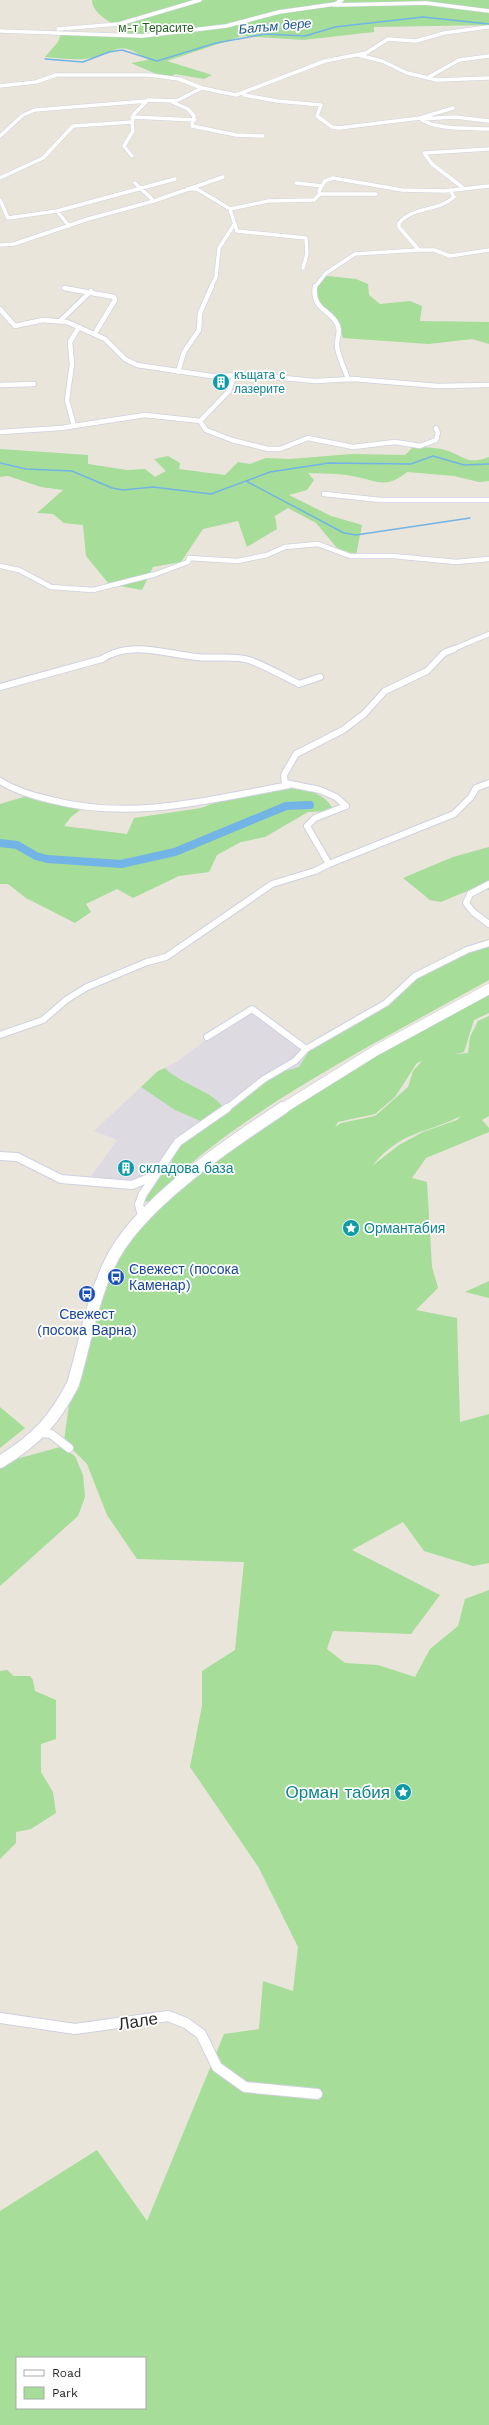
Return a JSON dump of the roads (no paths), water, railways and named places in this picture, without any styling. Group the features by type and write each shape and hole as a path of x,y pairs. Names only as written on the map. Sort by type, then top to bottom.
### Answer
{"street":[{"path":"34,32 119,24 200,0"},
{"path":"330,5 342,0"},
{"path":"0,31 142,36 226,26 279,12 330,5 426,3 489,11"},
{"path":"236,95 325,61 371,50 388,39 416,41 444,33 488,27"},
{"path":"358,54 382,61 402,71 427,78 448,80 489,78"},
{"path":"427,78 459,60 489,56"},
{"path":"0,86 36,82 56,75 149,75 179,79 202,88 236,95 249,94 277,101 321,105 316,114 317,116 334,128 419,118 455,118 489,121"},
{"path":"172,102 202,88"},
{"path":"132,156 124,146 132,132 132,119 147,101"},
{"path":"0,136 24,115 35,110 147,101 172,102 188,109 194,116 192,126 236,135 263,136"},
{"path":"419,118 453,108"},
{"path":"419,118 432,125 489,129"},
{"path":"0,178 43,158 73,126 132,119 194,120"},
{"path":"462,187 457,181 434,166 424,153 489,149"},
{"path":"0,245 14,244 154,201 223,177"},
{"path":"230,209 268,201 316,201 322,186 333,178 402,190 450,190 462,187 489,186"},
{"path":"0,200 2,214 13,219 57,211 175,179"},
{"path":"135,183 154,201"},
{"path":"296,183 322,186"},
{"path":"187,189 197,188 230,209 237,231 250,235 306,238 308,254 303,268"},
{"path":"418,250 398,225 409,214 434,208 446,203 454,197 450,190"},
{"path":"320,194 376,194"},
{"path":"57,211 69,226"},
{"path":"178,372 184,352 199,330 200,313 216,277 219,248 234,225"},
{"path":"348,379 337,344 340,332 336,320 325,313 317,303 314,294 315,285 326,273 355,254 434,250 450,256 489,250"},
{"path":"64,288 111,295 115,300 95,333"},
{"path":"60,321 90,291"},
{"path":"0,309 15,326 44,320 60,321 79,326 105,339 130,363 178,372 234,377 251,375 315,381 348,379 438,386 489,385"},
{"path":"74,426 67,400 72,364 70,342 79,326"},
{"path":"0,432 74,426 145,415 200,421 206,417 212,407 229,394 234,377"},
{"path":"0,385 34,384"},
{"path":"200,421 206,430 258,448 275,450 308,438 353,447 395,442 420,446 436,440 438,433 436,428"},
{"path":"324,494 381,500 489,500"},
{"path":"0,566 19,570 51,587 93,590 156,574 188,562 189,558 237,561 267,555 285,547 326,545 350,556 393,556 456,562 489,559"},
{"path":"289,785 283,779 296,754 343,730 364,714 385,691 427,671 444,653 489,634"},
{"path":"0,687 102,659 114,651 128,650 169,651 196,657 248,660 299,684 320,677"},
{"path":"0,781 21,793 68,807 94,810 151,810 178,808 289,785 317,789 335,795 346,806 340,810 314,819 307,826 329,864"},
{"path":"0,1035 43,1020 66,1000 87,987 147,962 166,957 251,897 272,884 315,871 454,814 471,797 476,788 489,783"},
{"path":"489,884 471,892 466,899 465,904 468,909 489,924"},
{"path":"142,1216 139,1204 143,1194 178,1142 245,1096 264,1079 295,1061 306,1049 386,1003 415,976 467,950 489,943"},
{"path":"0,1462 27,1447 56,1416 73,1384 108,1265 142,1216 215,1156 265,1119 328,1079 489,989"},
{"path":"207,1037 252,1008 306,1049"},
{"path":"0,1156 17,1157 61,1179 116,1186 132,1185 156,1174"},
{"path":"41,1433 51,1434 69,1448"},
{"name":"Лале","path":"0,2018 75,2028 101,2027 168,2016 186,2023 201,2034 217,2067 245,2087 317,2094"}],"waterway":[{"name":"Балъм дере","path":"45,59 83,62 109,52 122,50 157,61 216,43 265,34 305,36 335,27 423,17 489,24"},
{"path":"0,463 26,469 72,471 112,488 123,490 153,487 211,494 270,472 329,463 411,464 433,456 464,465 489,464"},
{"path":"246,481 344,533 356,535 470,518"},
{"path":"0,843 17,845 36,856 47,859 121,864 175,852 286,806 310,805"}],"place":[{"name":"къщата с лазерите","path":"221,382"},
{"name":"складова база","path":"126,1168"},
{"name":"Ормантабия","path":"351,1228"},
{"name":"Свежест (посока Каменар)","path":"116,1277"},
{"name":"Свежест (посока Варна)","path":"87,1294"},
{"name":"Орман табия","path":"403,1792"}],"park label":[{"name":"м-т Терасите","path":"156,28"}]}
